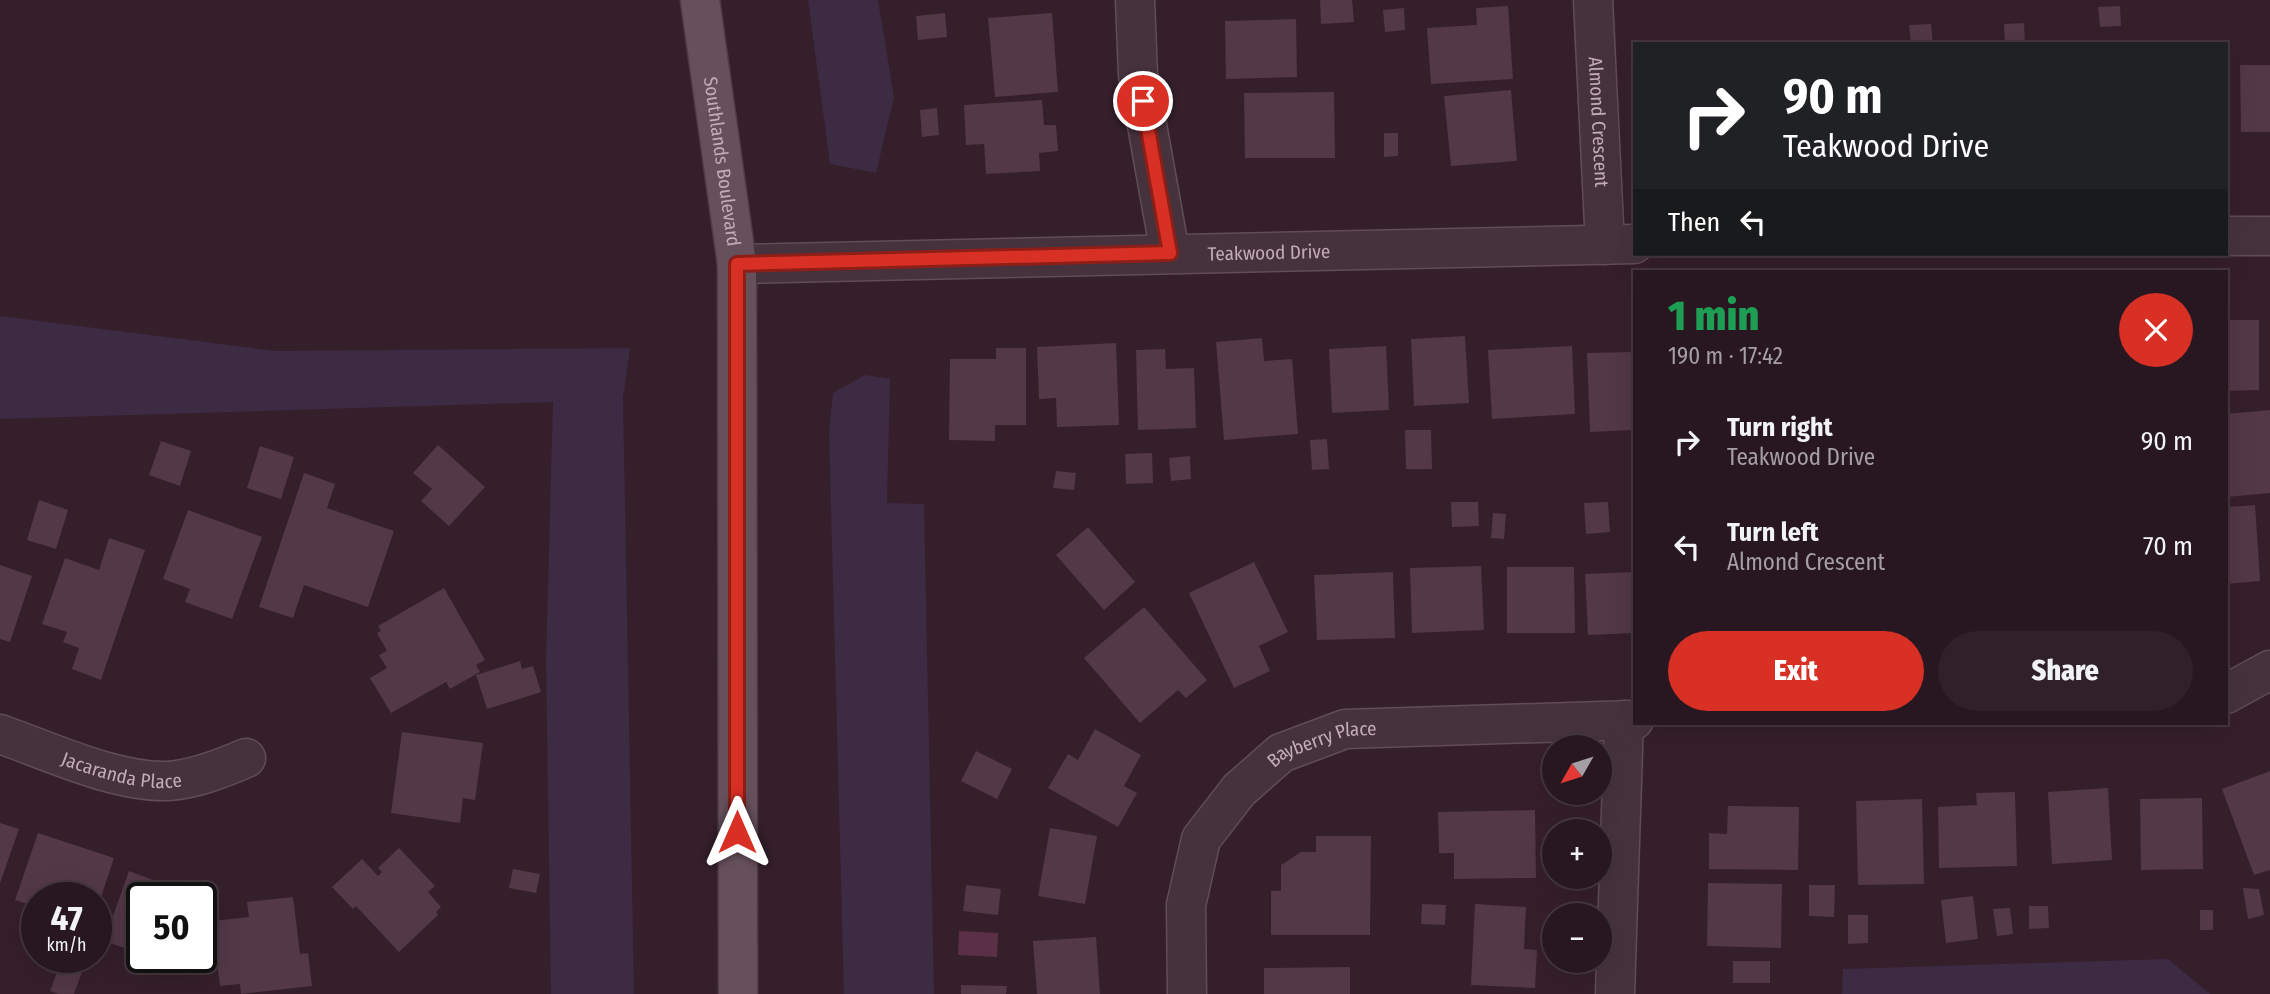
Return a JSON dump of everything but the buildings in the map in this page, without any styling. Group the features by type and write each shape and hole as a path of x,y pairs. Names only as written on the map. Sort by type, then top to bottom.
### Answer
{"main road":[{"name":"Southlands Boulevard","path":"700,0 737,264 738,994"}],"street":[{"path":"1135,0 1138,75 1170,253"},
{"name":"Almond Crescent","path":"1593,0 1620,244"},
{"path":"2228,236 2270,236"},
{"name":"Teakwood Drive","path":"737,264 1620,244"},
{"path":"2228,693 2270,670"},
{"path":"1615,994 1629,720"},
{"name":"Bayberry Place","path":"1187,994 1186,905 1201,839 1239,790 1281,752 1345,729 1629,720"},
{"name":"Jacaranda Place","path":"0,734 112,773 140,779 167,781 189,778 246,758"}],"shaded area":[{"path":"808,0 878,0 894,97 876,173 830,164"},
{"path":"0,316 276,351 630,348 623,399 634,994 551,994 546,660 553,402 0,419"},
{"path":"865,375 890,379 887,503 924,504 934,994 844,994 829,432 833,393"},
{"path":"959,931 998,933 997,957 958,955"},
{"path":"2168,959 2210,994 1842,994 1843,969"}],"route":[{"path":"737,832 737,264 1170,253 1143,101"}]}
